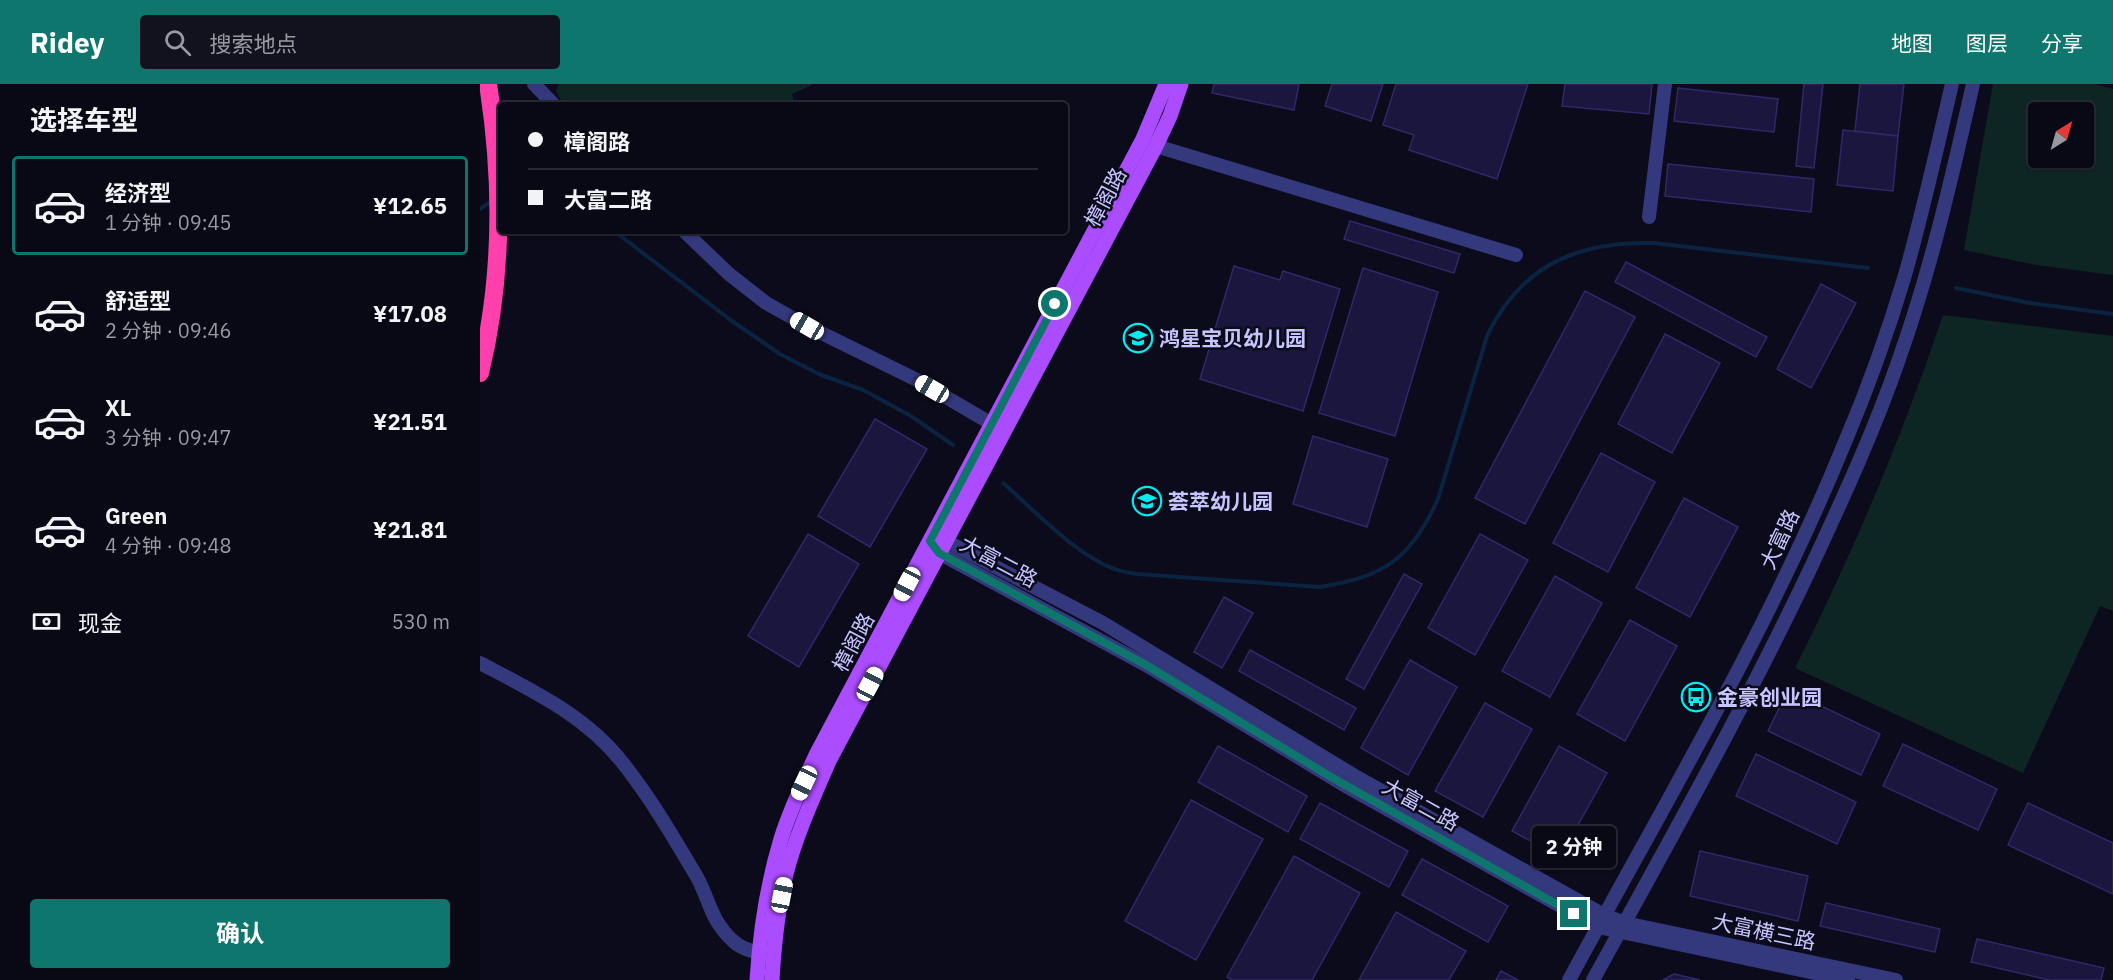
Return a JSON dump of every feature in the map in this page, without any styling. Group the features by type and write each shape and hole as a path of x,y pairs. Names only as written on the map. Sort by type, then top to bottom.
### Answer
{"highway":[{"path":"488,84 498,182"},
{"path":"480,373 491,312 498,234"}],"main road":[{"name":"樟阁路","path":"938,545 992,424 1143,139 1166,84"},
{"name":"樟阁路","path":"757,980 778,915 786,874 811,802 829,761 938,545 1156,146 1181,84"},
{"name":"樟阁路","path":"767,953 772,980"}],"street":[{"path":"534,84 551,102"},
{"path":"1648,217 1665,84"},
{"name":"大富路","path":"1569,980 1770,608 1808,530 1846,441 1880,351 1904,277 1952,84"},
{"name":"大富路","path":"1593,980 1740,712 1865,449 1899,359 1924,283 1950,186 1973,84"},
{"path":"1156,146 1516,255"},
{"path":"687,234 729,274 766,303 807,326 915,379 992,424"},
{"name":"大富二路","path":"938,545 1146,665 1349,788 1601,921 1622,927"},
{"path":"480,663 544,696 573,715 613,752 643,790 698,879 710,912 721,928 734,942 767,953"},
{"name":"大富横三路","path":"1622,927 1848,980"},
{"name":"大富横三路","path":"1622,927 1896,980"}],"green space":[{"path":"559,84 814,84 792,94 794,102 564,102 556,91"},
{"path":"1993,84 2095,84 2113,89 2113,275 2036,265 1964,250"},
{"path":"1943,315 2113,336 2113,611 2100,606 2023,773 1795,668 1837,581 1875,494 1911,405"}],"building":[{"path":"1214,84 1299,84 1294,110 1212,93"},
{"path":"1332,84 1383,84 1371,121 1325,106"},
{"path":"1396,84 1528,84 1497,179 1409,150 1414,135 1383,125"},
{"path":"1565,84 1652,84 1649,114 1562,106"},
{"path":"1804,84 1823,84 1814,168 1796,166"},
{"path":"1860,84 1904,84 1898,136 1855,131"},
{"path":"1678,88 1778,99 1774,132 1674,121"},
{"path":"1843,130 1898,136 1893,191 1837,185"},
{"path":"1668,164 1814,179 1811,212 1665,196"},
{"path":"1350,221 1460,254 1454,273 1344,239"},
{"path":"1626,262 1767,337 1756,357 1615,282"},
{"path":"1234,266 1280,280 1283,271 1340,289 1303,411 1200,379"},
{"path":"1363,268 1438,292 1395,436 1319,413"},
{"path":"1821,284 1856,303 1811,388 1777,369"},
{"path":"1585,291 1635,317 1525,524 1475,498"},
{"path":"1665,334 1720,363 1672,453 1618,424"},
{"path":"875,419 927,449 870,547 818,516"},
{"path":"1313,436 1388,459 1367,527 1293,504"},
{"path":"1601,453 1655,482 1608,572 1553,543"},
{"path":"1684,498 1738,527 1690,617 1636,588"},
{"path":"808,534 859,564 799,667 748,636"},
{"path":"1480,534 1528,560 1475,655 1428,628"},
{"path":"1404,574 1422,584 1364,689 1346,679"},
{"path":"1555,576 1602,603 1550,697 1502,671"},
{"path":"1224,597 1253,613 1222,668 1194,652"},
{"path":"1630,620 1677,646 1625,741 1577,714"},
{"path":"1250,650 1356,708 1344,730 1239,671"},
{"path":"1410,660 1457,687 1408,775 1361,748"},
{"path":"1788,690 1880,734 1861,775 1768,731"},
{"path":"1485,703 1532,729 1483,817 1435,791"},
{"path":"1903,744 1997,789 1978,830 1883,786"},
{"path":"1218,746 1307,796 1288,832 1198,782"},
{"path":"1559,746 1607,773 1560,857 1512,831"},
{"path":"1756,754 1856,802 1837,844 1736,796"},
{"path":"1191,800 1263,839 1196,960 1125,921"},
{"path":"1320,803 1408,851 1389,887 1300,839"},
{"path":"2028,803 2113,843 2113,894 2008,845"},
{"path":"1700,851 1808,876 1798,921 1690,896"},
{"path":"1294,856 1360,893 1312,980 1232,980 1227,977"},
{"path":"1422,859 1508,906 1488,942 1402,895"},
{"path":"1826,903 1940,929 1935,952 1820,926"},
{"path":"1396,912 1466,951 1449,980 1359,980"},
{"path":"1977,939 2104,968 2101,980 2049,980 1971,962"},
{"path":"1501,971 1518,980 1496,980"},
{"path":"1674,974 1700,980 1663,980"}],"waterway":[{"path":"480,209 492,201"},
{"path":"618,234 732,321 780,354 819,374 863,390 911,416 953,445"},
{"path":"1003,483 1071,543 1101,563 1121,571 1320,587 1342,583 1378,571 1393,562 1417,537 1438,499 1487,336 1517,291 1555,262 1601,247 1654,243 1868,268"},
{"path":"1956,288 2030,303 2113,314"}],"place":[{"name":"鸿星宝贝幼儿园","path":"1138,338"},
{"name":"荟萃幼儿园","path":"1147,501"},
{"name":"金豪创业园","path":"1696,697"}],"route":[{"path":"1055,304 930,541 939,553 1146,665 1294,756 1574,914"}]}
